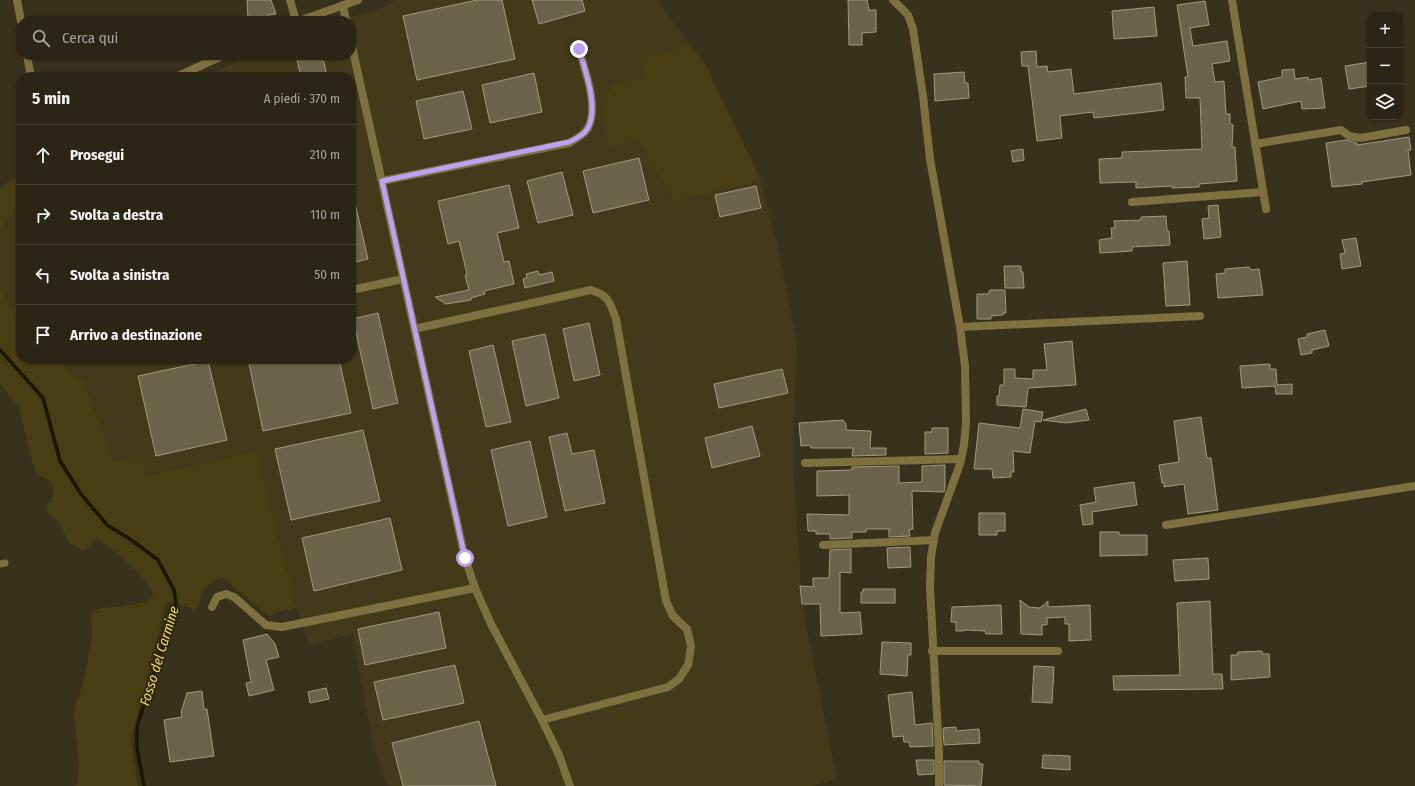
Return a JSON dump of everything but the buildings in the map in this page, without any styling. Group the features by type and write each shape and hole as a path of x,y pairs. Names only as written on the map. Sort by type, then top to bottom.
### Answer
{"street":[{"path":"17,0 20,16"},
{"path":"290,0 295,16"},
{"path":"313,16 358,0"},
{"path":"893,0 908,15 913,29 923,96 930,159 960,327 965,366 966,422 964,445 961,459 935,533 931,557 930,588 932,652 939,752 939,786"},
{"path":"1232,0 1266,209"},
{"path":"343,5 345,16"},
{"path":"382,181 569,142 580,137 588,128 592,100 579,49"},
{"path":"28,60 30,72"},
{"path":"187,72 213,60"},
{"path":"355,60 465,558 475,588 491,624 542,720 559,756 570,786"},
{"path":"1255,144 1341,130 1349,136 1361,138 1406,130"},
{"path":"1132,202 1263,192"},
{"path":"356,289 403,279"},
{"path":"414,329 591,290 602,293 612,305 616,319 666,600 673,616 687,629 691,646 688,665 679,679 668,687 542,720"},
{"path":"960,327 1200,316"},
{"path":"805,464 961,459"},
{"path":"1166,525 1415,486"},
{"path":"823,545 934,540"},
{"path":"212,607 217,596 226,594 234,597 266,625 282,627 475,588"},
{"path":"932,652 1058,651"}],"shaded area":[{"path":"396,0 659,0 665,11 706,66 761,181 777,244 797,344 793,460 802,604 837,779 811,786 388,786 371,735 353,634 309,645 297,608 256,451 145,476 114,462 84,382 63,364 356,364 356,72 215,72 240,60 356,60 355,16 379,10"},
{"path":"691,45 706,66 761,181 674,201 639,140 609,146 602,108 612,86 643,78 639,59"},
{"path":"16,177 16,208 0,231 0,188"},
{"path":"16,208 16,317 0,286 0,231"},
{"path":"0,286 16,317 16,364 63,364 84,382 114,462 141,456 146,476 256,451 297,608 281,611 268,616 222,578 203,589 197,610 167,601 131,741 138,786 75,786 78,782 79,765 74,715 75,705 83,685 92,637 91,613 94,610 102,608 119,607 146,602 153,597 151,590 146,582 132,567 101,541 97,540 93,542 84,551 69,543 59,523 48,513 46,505 52,502 53,485 37,473 32,461 19,408 0,384"}],"waterway":[{"name":"Fosso del Carmine","path":"0,350 43,398 60,461 81,494 107,525 133,541 158,560 174,590 176,603 137,727 137,748 144,786"}],"route":[{"path":"465,558 382,181 569,142 580,137 588,128 592,100 579,49"}]}
